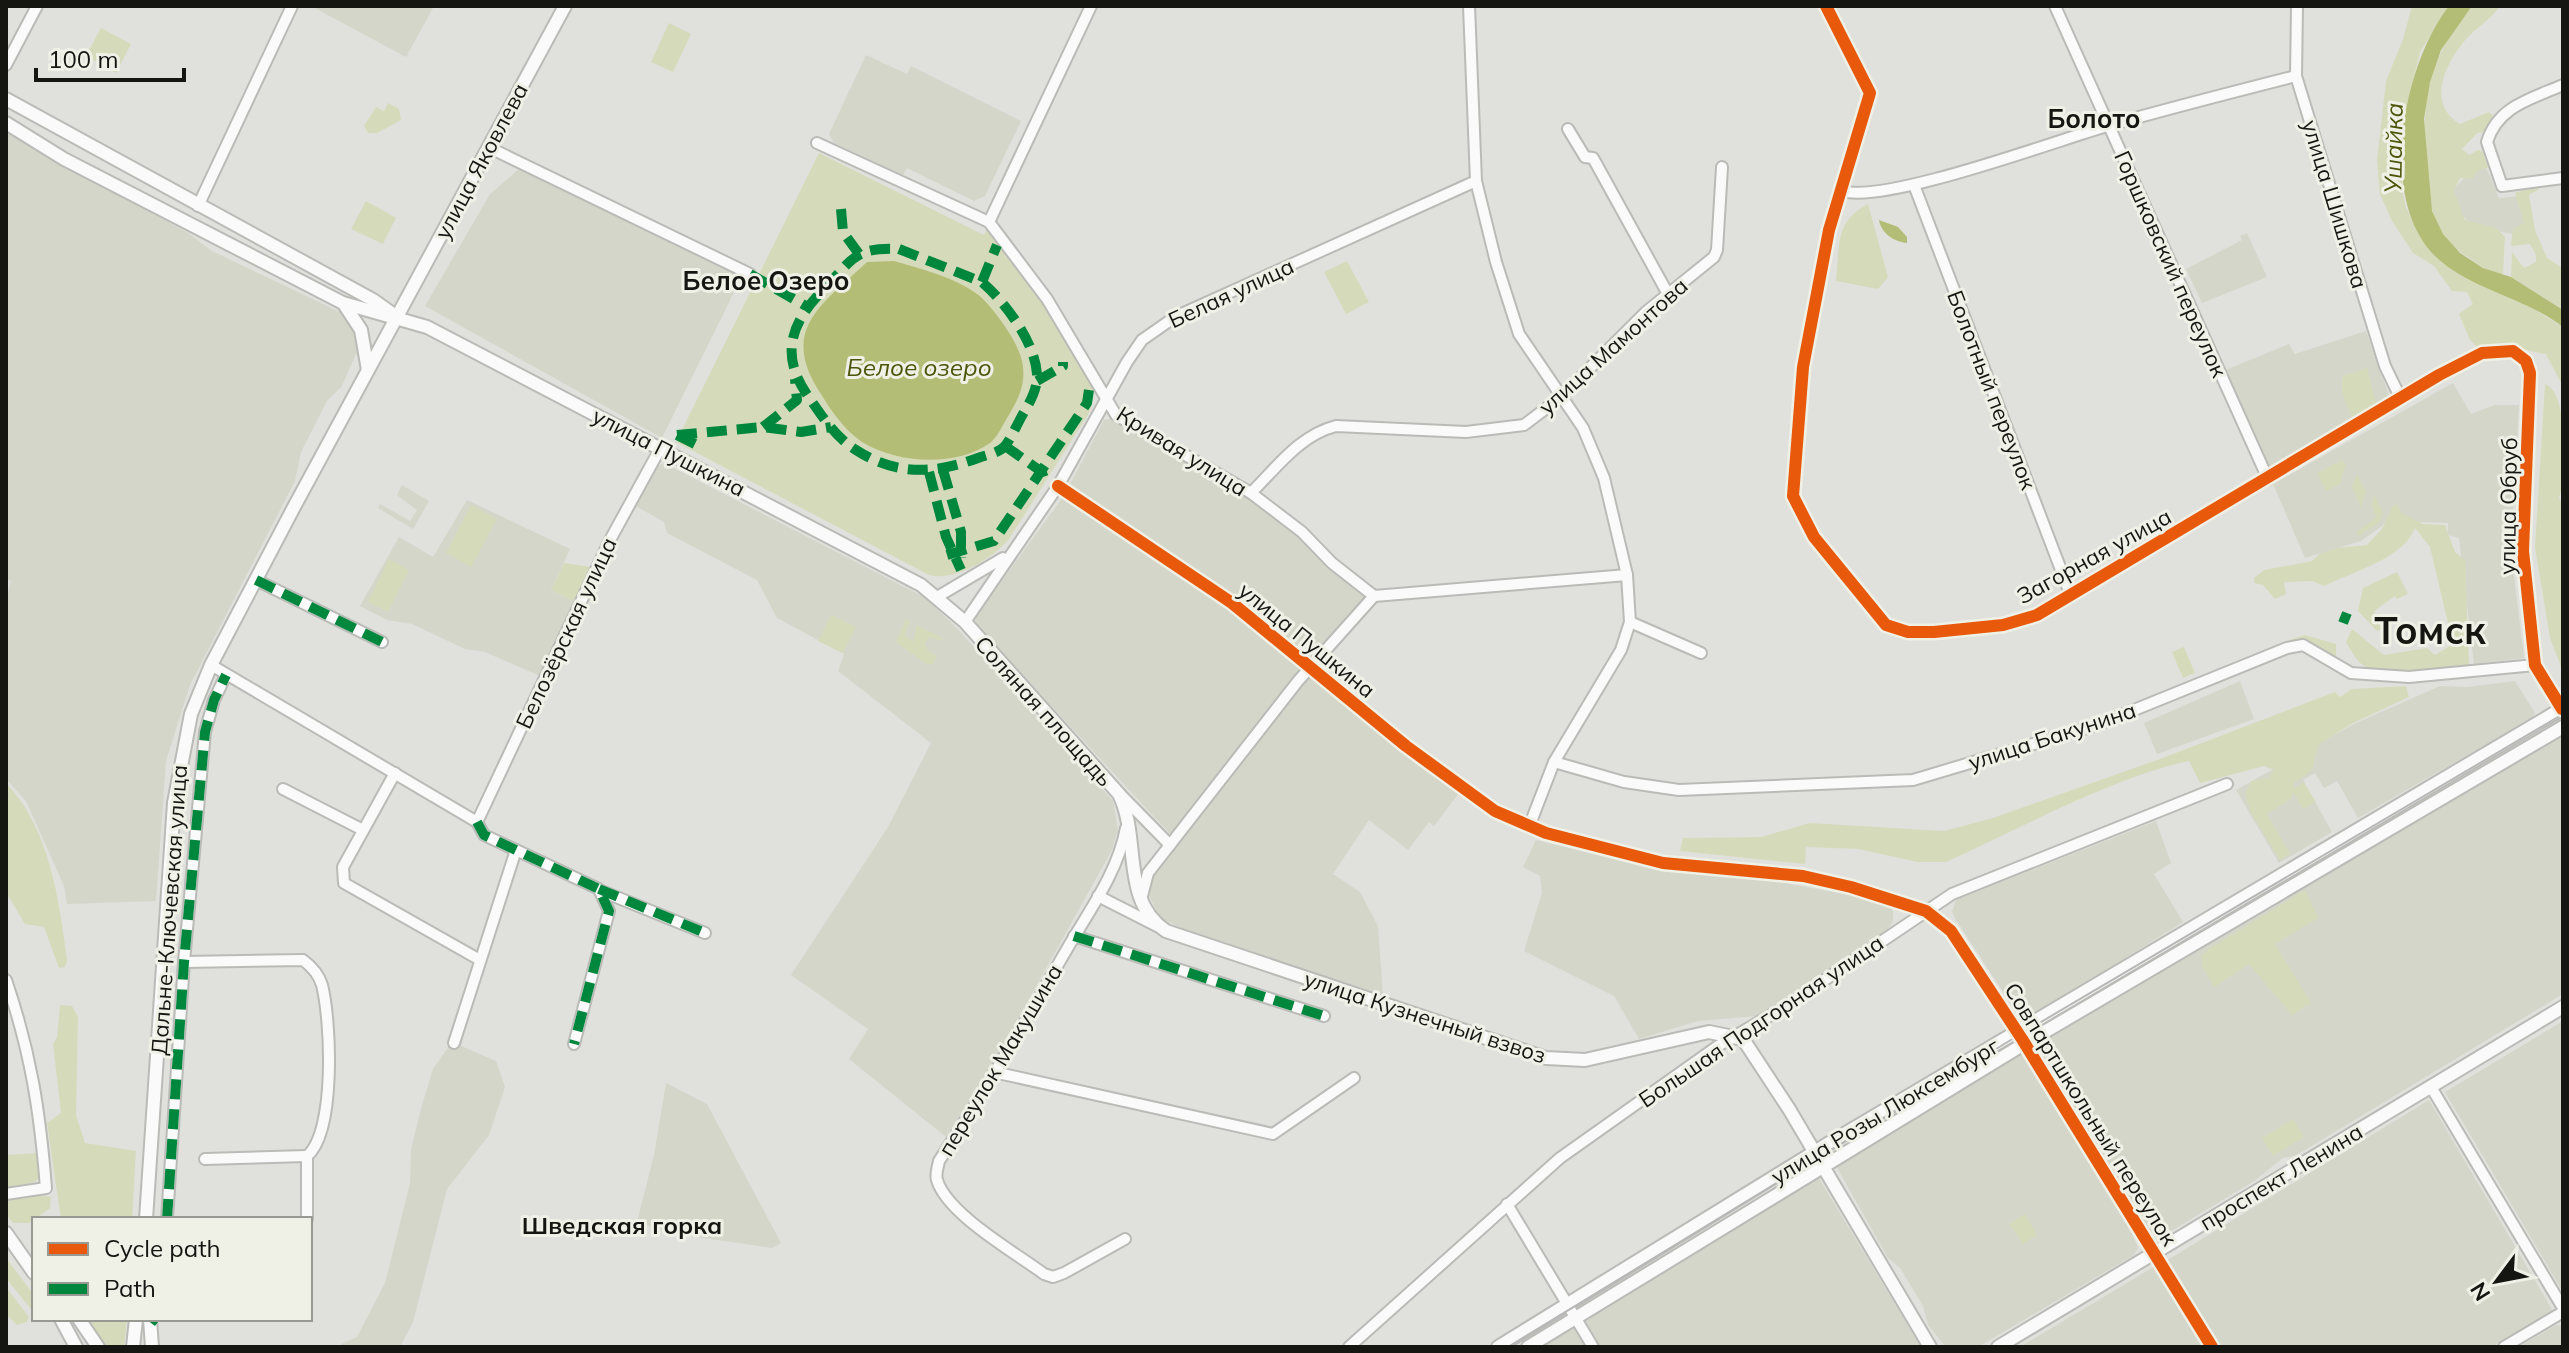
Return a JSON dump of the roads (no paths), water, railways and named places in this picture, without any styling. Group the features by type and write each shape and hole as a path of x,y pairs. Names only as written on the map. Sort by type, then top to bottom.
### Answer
{"main road":[{"name":"улица Яковлева","path":"397,317 565,6"},
{"name":"улица Пушкина","path":"6,99 373,300 397,317"},
{"name":"улица Пушкина","path":"6,123 64,159 343,303 427,327 661,447 903,574 937,597 965,622"},
{"path":"343,303 358,322 368,370"},
{"name":"Дальне-Ключевская улица","path":"146,1217 177,772 191,714 211,665 397,317"},
{"name":"Соляная площадь","path":"965,622 1119,794 1128,817 1136,884 1144,909"},
{"name":"улица Розы Люксембург","path":"1498,1347 1815,1152 2563,709"},
{"name":"улица Розы Люксембург","path":"1528,1347 2024,1044 2563,727"},
{"path":"1144,909 1166,931"},
{"name":"улица Кузнечный взвоз","path":"1166,931 1546,1058 1585,1060 1700,1033 1736,1036"},
{"name":"проспект Ленина","path":"1998,1347 2563,1007"},
{"path":"1736,1036 1753,1051 1930,1347"},
{"path":"6,1233 32,1268"},
{"path":"62,1321 76,1347"},
{"path":"80,1321 98,1347"},
{"path":"133,1347 136,1321"},
{"path":"152,1321 152,1347"}],"street":[{"path":"6,65 37,6"},
{"path":"198,206 292,6"},
{"path":"989,222 1091,6"},
{"path":"1469,6 1476,181 1519,334 1583,428 1606,482 1627,575 1630,622 1621,650 1554,762 1529,827"},
{"name":"Загорная улица","path":"1826,6 1870,93 1829,230 1803,367 1793,496 1814,537 1873,614 1886,625 1908,632 2003,625 2037,615 2400,397 2482,353 2513,351"},
{"name":"Горшковский переулок","path":"2055,6 2268,479"},
{"name":"улица Шишкова","path":"2297,6 2296,76 2369,317 2400,397"},
{"path":"1843,191 1858,196 1914,185 2109,125 2296,76"},
{"path":"2563,85 2509,109 2496,121 2487,148 2502,186 2563,178"},
{"path":"1568,129 1585,157 1593,158 1608,181 1668,294"},
{"name":"Кривая улица","path":"817,143 989,222 1047,299 1116,415 1251,493 1302,532 1332,563 1374,596"},
{"path":"488,147 750,274"},
{"name":"улица Мамонтова","path":"1251,493 1301,442 1318,431 1336,426 1466,432 1524,425 1561,397 1668,294 1709,263 1717,250 1722,167"},
{"name":"Белая улица","path":"1058,486 1142,340 1175,317 1476,181"},
{"name":"Болотный переулок","path":"1914,185 2071,596"},
{"name":"улица Обруб","path":"2513,351 2526,361 2530,373 2523,551 2535,665 2563,709"},
{"name":"Белозёрская улица","path":"477,822 629,502 661,447"},
{"path":"965,622 1058,486"},
{"name":"улица Пушкина","path":"1058,486 1232,603 1310,668 1495,811 1529,827 1663,863 1803,876 1926,911"},
{"path":"937,597 1008,555"},
{"path":"1144,909 1142,886 1170,845 1310,668 1374,596 1627,575"},
{"path":"256,580 382,642"},
{"path":"1630,622 1701,653"},
{"name":"улица Бакунина","path":"1554,762 1600,777 1679,790 1913,780 2097,725 2287,648 2303,645 2341,671 2362,674 2409,677 2535,665"},
{"path":"211,665 477,822 484,835 599,889 705,933"},
{"path":"167,1217 184,962 205,732 226,675"},
{"path":"395,773 343,867 344,883 480,960"},
{"name":"Большая Подгорная улица","path":"1349,1347 1560,1158 1736,1036 1952,894 2227,784"},
{"path":"283,789 363,830"},
{"path":"1119,794 1170,845"},
{"name":"переулок Макушина","path":"1125,1239 1053,1277 1044,1274 975,1224 946,1198 936,1177 939,1161 998,1073 1098,896 1120,851 1128,817"},
{"path":"454,1043 462,1029 480,960 516,850"},
{"path":"574,1044 609,911 599,889"},
{"path":"1098,896 1166,931"},
{"name":"Совпартшкольный переулок","path":"1926,911 1951,931 2017,1031 2212,1347"},
{"path":"1074,936 1324,1016"},
{"path":"184,962 303,960 318,977 329,1038 326,1105 316,1149 307,1156 205,1159"},
{"path":"6,980 12,1015 39,1101 46,1188 6,1194"},
{"path":"998,1073 1273,1134 1354,1078"},
{"path":"2431,1087 2563,1310 2504,1347"},
{"path":"307,1156 307,1217"},
{"path":"1507,1204 1593,1347"}],"water":[{"path":"2449,6 2472,6 2441,50 2430,82 2424,119 2432,211 2443,234 2460,253 2483,268 2511,277 2563,310 2563,327 2532,308 2449,268 2435,256 2417,231 2406,201 2402,167 2403,131 2409,96 2419,62"},
{"path":"1879,220 1898,227 1907,237 1907,243 1889,236"},
{"name":"Белое озеро","path":"894,261 941,276 974,292 995,313 1018,349 1023,373 1019,396 996,437 976,451 926,460 891,455 876,449 855,437 843,425 823,398 808,369 804,350 805,333 822,304 867,262"}],"tram line":[{"path":"1508,1347 2019,1035 2563,714"}],"district":[{"name":"Болото","path":"2094,119"},
{"name":"Белое Озеро","path":"766,281"},
{"name":"Томск","path":"2430,631"},
{"name":"Шведская горка","path":"622,1226"}],"water label":[{"name":"Ушайка","path":"2394,148"}]}
